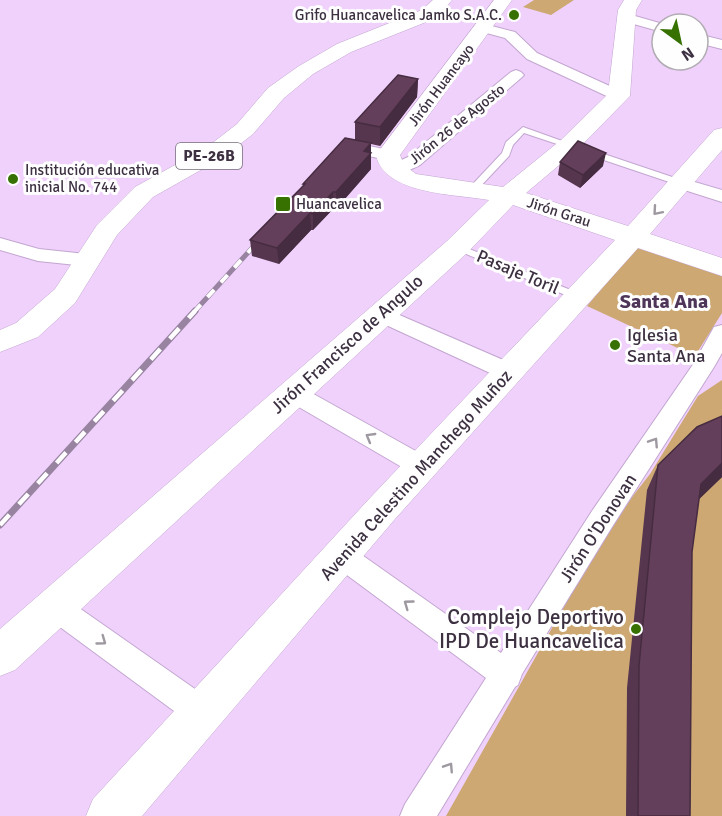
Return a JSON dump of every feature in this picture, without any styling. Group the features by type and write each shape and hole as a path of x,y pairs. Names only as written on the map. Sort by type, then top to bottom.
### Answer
{"main road":[{"name":"PE-26B","path":"0,342 27,330 65,296 106,231 144,192 214,153 245,129 276,93 306,70 344,48 429,14 443,0"},
{"name":"Jirón Huancayo","path":"392,163 503,0"},
{"path":"619,96 630,9"},
{"name":"Jirón Francisco de Angulo","path":"0,656 457,247 508,195 569,145 619,96"},
{"name":"Avenida Celestino Manchego Muñoz","path":"110,816 204,714 421,466 634,237 722,135"},
{"name":"Jirón Grau","path":"392,163 410,180 508,195 722,267"}],"street":[{"path":"630,9 650,21"},
{"path":"484,28 510,35 532,56 619,96"},
{"name":"Jirón 26 de Agosto","path":"392,163 414,161 516,75"},
{"name":"Jirón Grau","path":"349,147 392,163"},
{"path":"681,183 722,196"},
{"path":"0,244 38,255 86,260"},
{"path":"381,314 509,372"},
{"name":"Jirón O'Donovan","path":"417,816 507,675 602,519 718,349"},
{"path":"292,393 421,466"},
{"path":"342,556 507,675"},
{"path":"55,607 204,714"}],"lane":[{"path":"474,188 506,154 509,144 523,130 681,183"},
{"name":"Pasaje Toril","path":"457,247 579,297"}],"shaded area":[{"path":"534,0 574,0 551,15 523,7"},
{"path":"639,245 722,276 722,313 695,356 587,306"},
{"name":"Complejo Deportivo IPD De Huancavelica","path":"722,380 722,816 446,816 584,571 632,497 650,474 698,396"}],"building":[{"path":"398,75 418,79 380,127 355,122"},
{"path":"345,138 371,143 364,151 371,153 336,192 333,192 313,214 310,213 277,248 250,240 305,184 303,184"},
{"path":"578,141 606,153 583,175 560,162"},
{"path":"722,416 722,463 701,484 692,552 690,816 638,816 639,666 658,465 697,427"}],"railway":[{"path":"194,312 263,236"},
{"path":"0,525 195,311"}],"place":[{"name":"Grifo Huancavelica Jamko S.A.C.","path":"514,15"},
{"name":"Institución educativa inicial No. 744","path":"13,179"},
{"name":"Huancavelica","path":"283,204"},
{"name":"Iglesia Santa Ana","path":"615,345"},
{"name":"Complejo Deportivo IPD De Huancavelica","path":"636,629"}],"district":[{"name":"Santa Ana","path":"664,301"}]}
